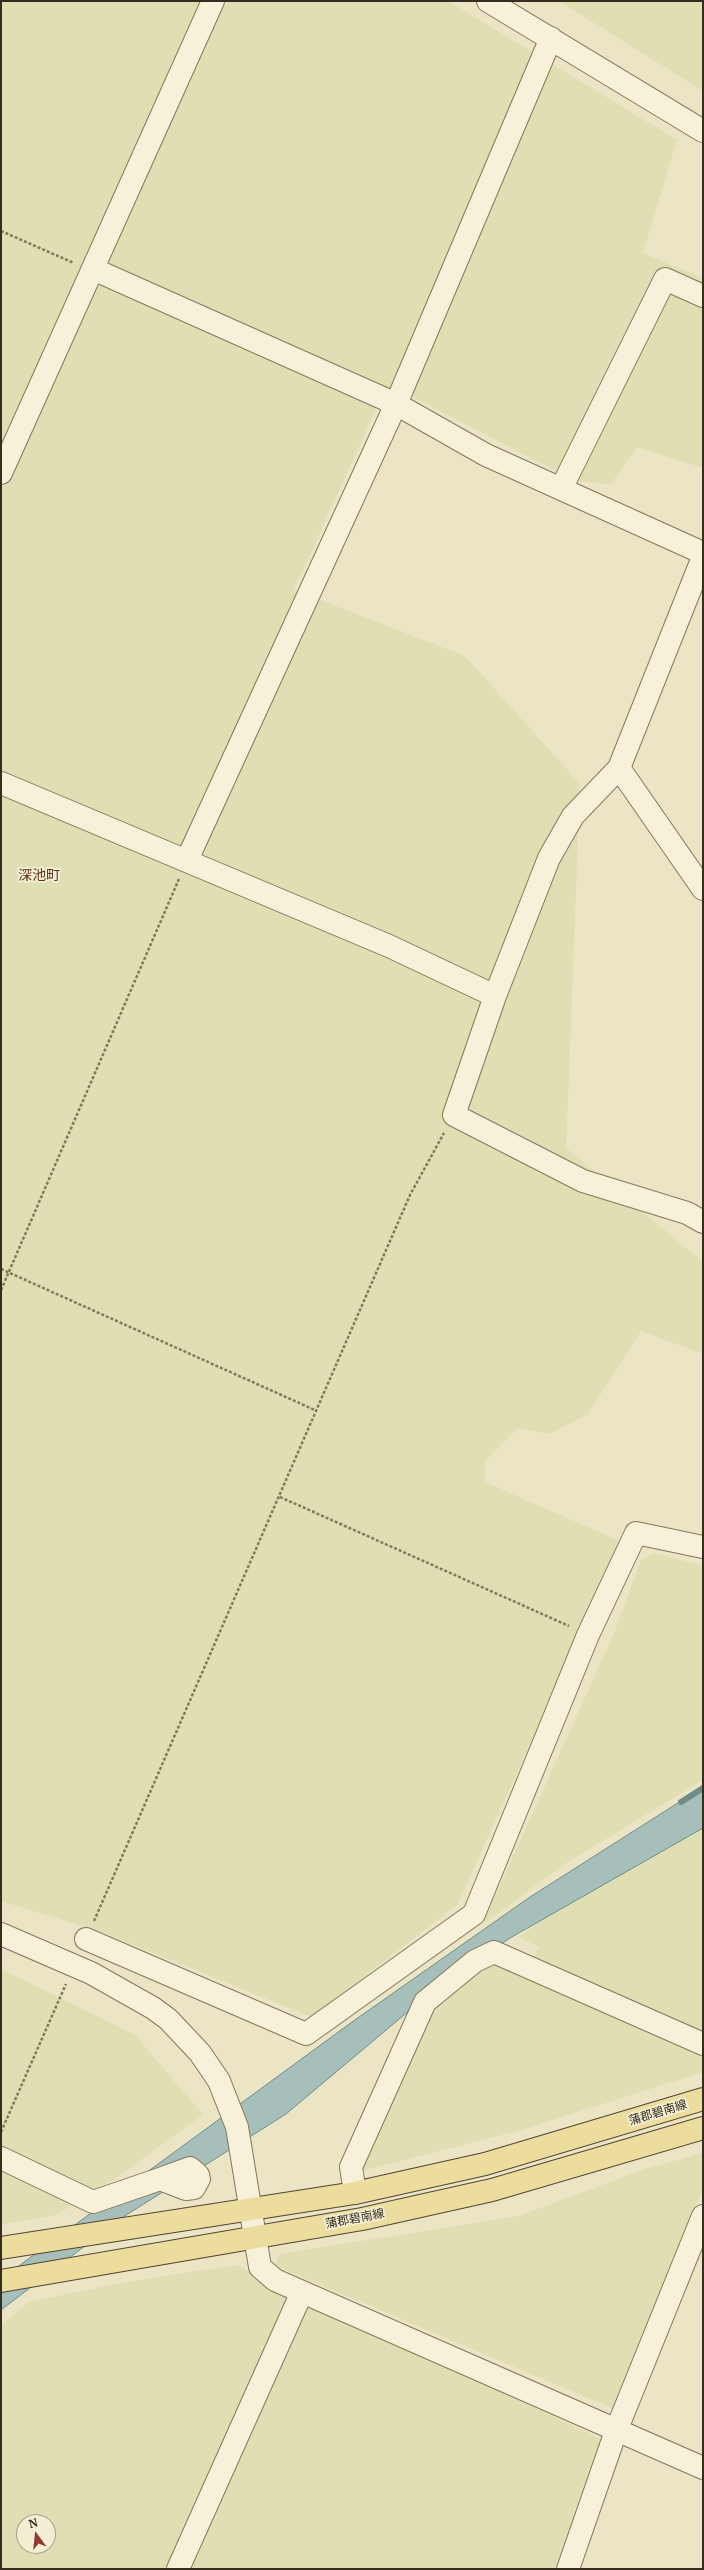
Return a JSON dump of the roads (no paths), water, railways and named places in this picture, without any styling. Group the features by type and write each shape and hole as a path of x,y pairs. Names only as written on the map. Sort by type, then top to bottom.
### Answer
{"main road":[{"name":"蒲郡碧南線","path":"1,2248 355,2193 486,2164 703,2099"},
{"name":"蒲郡碧南線","path":"1,2280 362,2219 492,2190 703,2128"}],"street":[{"path":"1,473 94,269 213,1"},
{"path":"488,1 552,38 703,131"},
{"path":"188,860 396,404 552,38"},
{"path":"94,269 396,404 486,455 703,553"},
{"path":"561,489 665,278 703,296"},
{"path":"703,557 619,768 573,816 549,858 495,996 454,1115 583,1181 687,1213 703,1222"},
{"path":"619,768 703,890"},
{"path":"1,783 188,860 389,946 495,996"},
{"path":"86,1939 306,2034 474,1914 588,1634 636,1533 703,1547"},
{"path":"1,1934 91,1973 153,2008 168,2019 200,2053 219,2081 237,2127 260,2267 275,2280 703,2468"},
{"path":"355,2193 351,2167 425,2002 475,1962 494,1952 703,2044"},
{"path":"1,2158 93,2202 160,2179"},
{"path":"568,2569 616,2431 702,2219"},
{"path":"178,2569 302,2292"}],"water":[{"path":"703,1787 703,1828 510,1938 441,1984 286,2114 120,2219 1,2310 1,2279 352,2022 530,1897"}],"waterway":[{"path":"681,1802 703,1788"}],"district":[{"name":"深池町","path":"39,876"}]}
